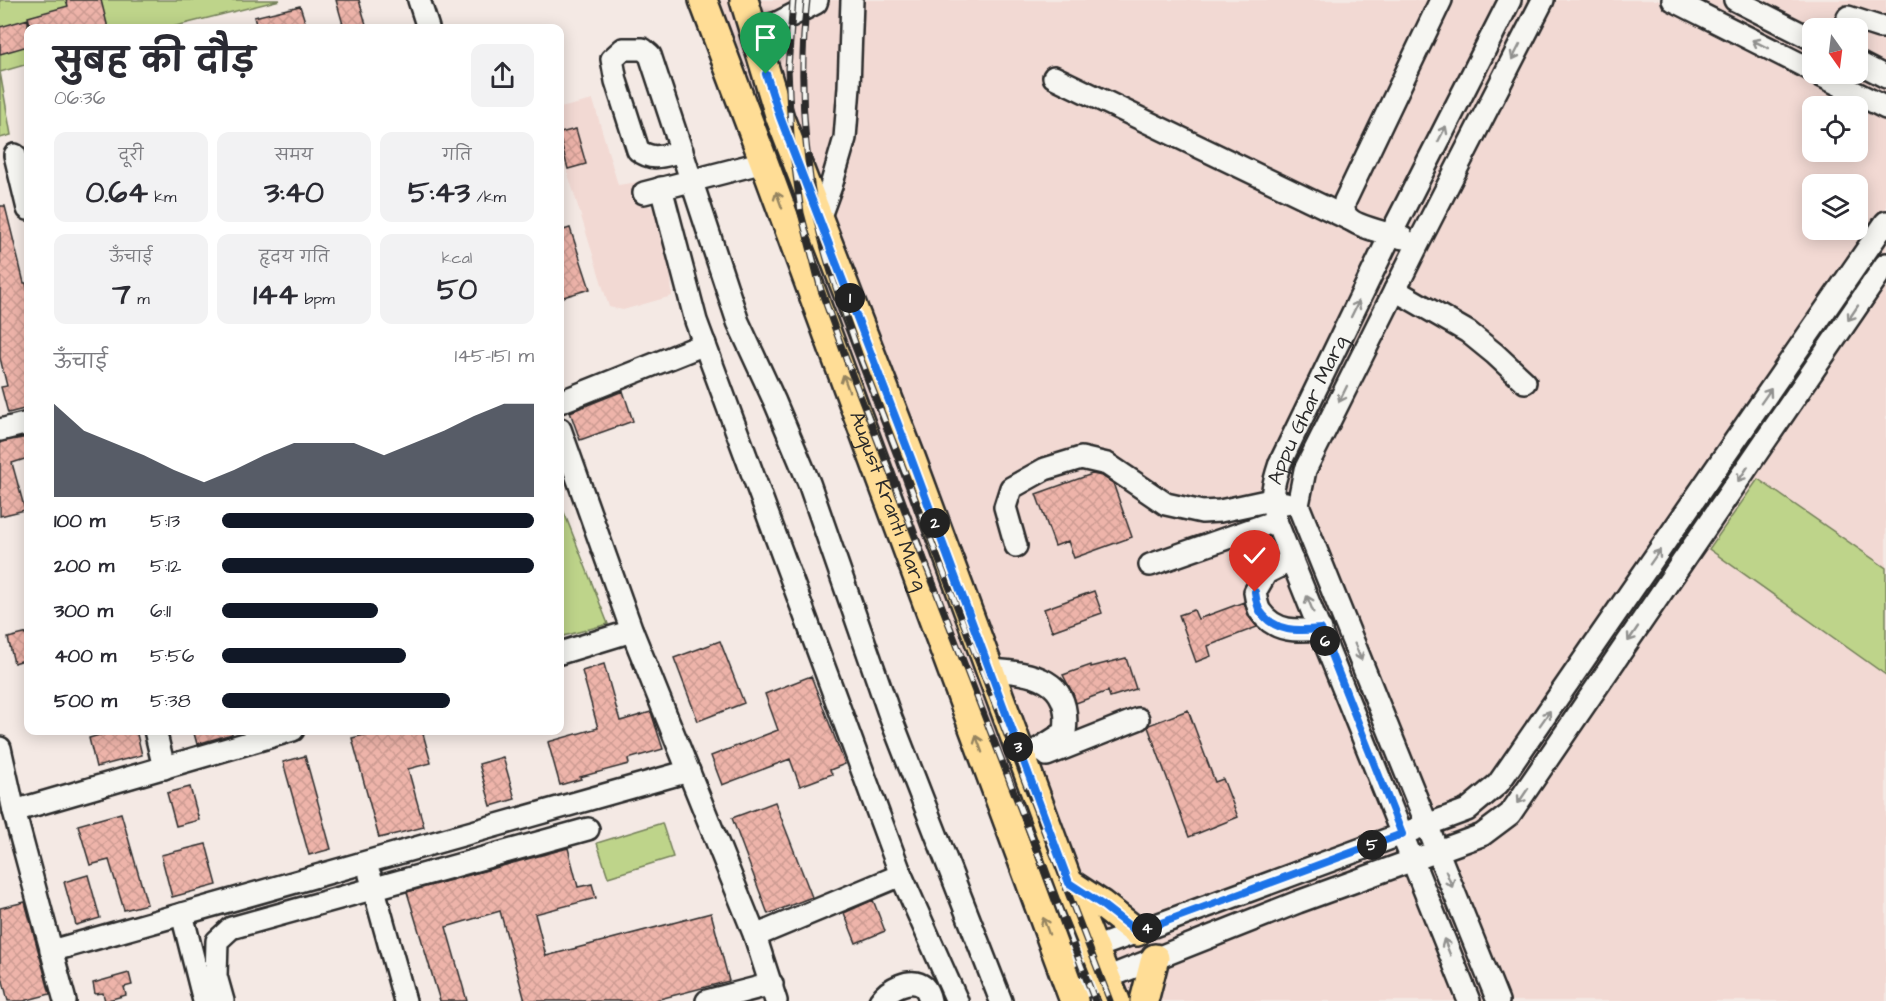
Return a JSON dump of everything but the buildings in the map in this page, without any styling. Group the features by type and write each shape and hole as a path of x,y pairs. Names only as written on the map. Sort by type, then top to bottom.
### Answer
{"main road":[{"name":"August Kranti Marg","path":"703,0 1072,996"},
{"name":"August Kranti Marg","path":"744,0 780,117 1111,989"},
{"path":"1069,883 1137,932"},
{"path":"1144,1001 1155,958"}],"street":[{"path":"419,0 427,24"},
{"path":"753,30 777,24 816,3 817,0"},
{"path":"819,219 844,138 849,87 852,0"},
{"path":"1349,219 1345,214 1345,201 1441,0"},
{"name":"Appu Ghar Marg","path":"1274,511 1275,478 1280,463 1391,234 1510,0"},
{"name":"Appu Ghar Marg","path":"1498,1001 1298,505 1305,470 1543,0"},
{"path":"1673,0 1802,65"},
{"path":"1735,0 1802,34"},
{"path":"1849,15 1879,27 1886,27"},
{"path":"682,151 653,158 645,156 638,150 616,81 612,59 623,49 643,49 650,55 682,151 738,322 775,402 808,483 890,716 1001,1001"},
{"path":"1868,68 1886,77"},
{"path":"1054,77 1358,224 1418,244"},
{"path":"1838,84 1886,108"},
{"path":"14,155 24,194"},
{"path":"764,162 653,191 696,321 901,875 957,1001"},
{"path":"1059,961 1467,810 1498,784 1886,222"},
{"path":"1072,996 1111,989 1155,958 1298,902 1482,835 1510,814 1886,264"},
{"path":"1395,290 1468,332 1496,354 1525,382"},
{"path":"564,400 705,344"},
{"path":"0,430 24,424"},
{"path":"564,440 632,631 755,936 774,993 707,1001"},
{"path":"1016,546 1005,507 1011,488 1045,469 1081,458 1107,464 1166,504 1202,512 1274,511"},
{"path":"1150,565 1274,511 1298,505"},
{"path":"1274,511 1468,1001"},
{"path":"1292,560 1266,573 1255,592 1259,610 1274,624 1294,632 1321,629"},
{"path":"564,651 632,631"},
{"path":"990,670 1042,678 1056,688 1064,703 1067,716 1065,732 1023,760"},
{"path":"1023,760 1138,719"},
{"path":"156,735 164,768"},
{"path":"14,811 276,735"},
{"path":"0,748 14,811 65,1001"},
{"path":"51,951 688,771"},
{"path":"223,1001 216,976 217,941 231,928 588,829"},
{"path":"366,862 405,1001"},
{"path":"755,936 901,875"},
{"path":"182,914 204,1001"},
{"path":"880,1001 892,988 907,984 921,985 925,988 930,1001"}],"shaded area":[{"path":"720,0 1886,0 1886,1001 1092,1001 810,248"},
{"path":"593,100 618,185 638,182 645,205 657,208 678,277 671,278 672,296 623,310 609,307 564,161 564,107"}],"green space":[{"path":"0,0 280,0 184,24 24,24 24,65 0,72"},
{"path":"0,72 11,135 0,138"},
{"path":"1758,479 1886,568 1886,675 1709,549"},
{"path":"564,512 608,624 564,636"},
{"path":"662,823 673,857 608,877 597,843"}],"railway":[{"path":"793,0 788,68 791,137 801,213 821,290 1095,1001"},
{"path":"807,0 803,52 805,131 815,210 829,265 859,354 1110,1001"}],"route":[{"path":"766,74 780,117 911,458 1069,883 1137,932 1402,834 1321,629 1294,632 1274,624 1259,610 1255,592"}]}
